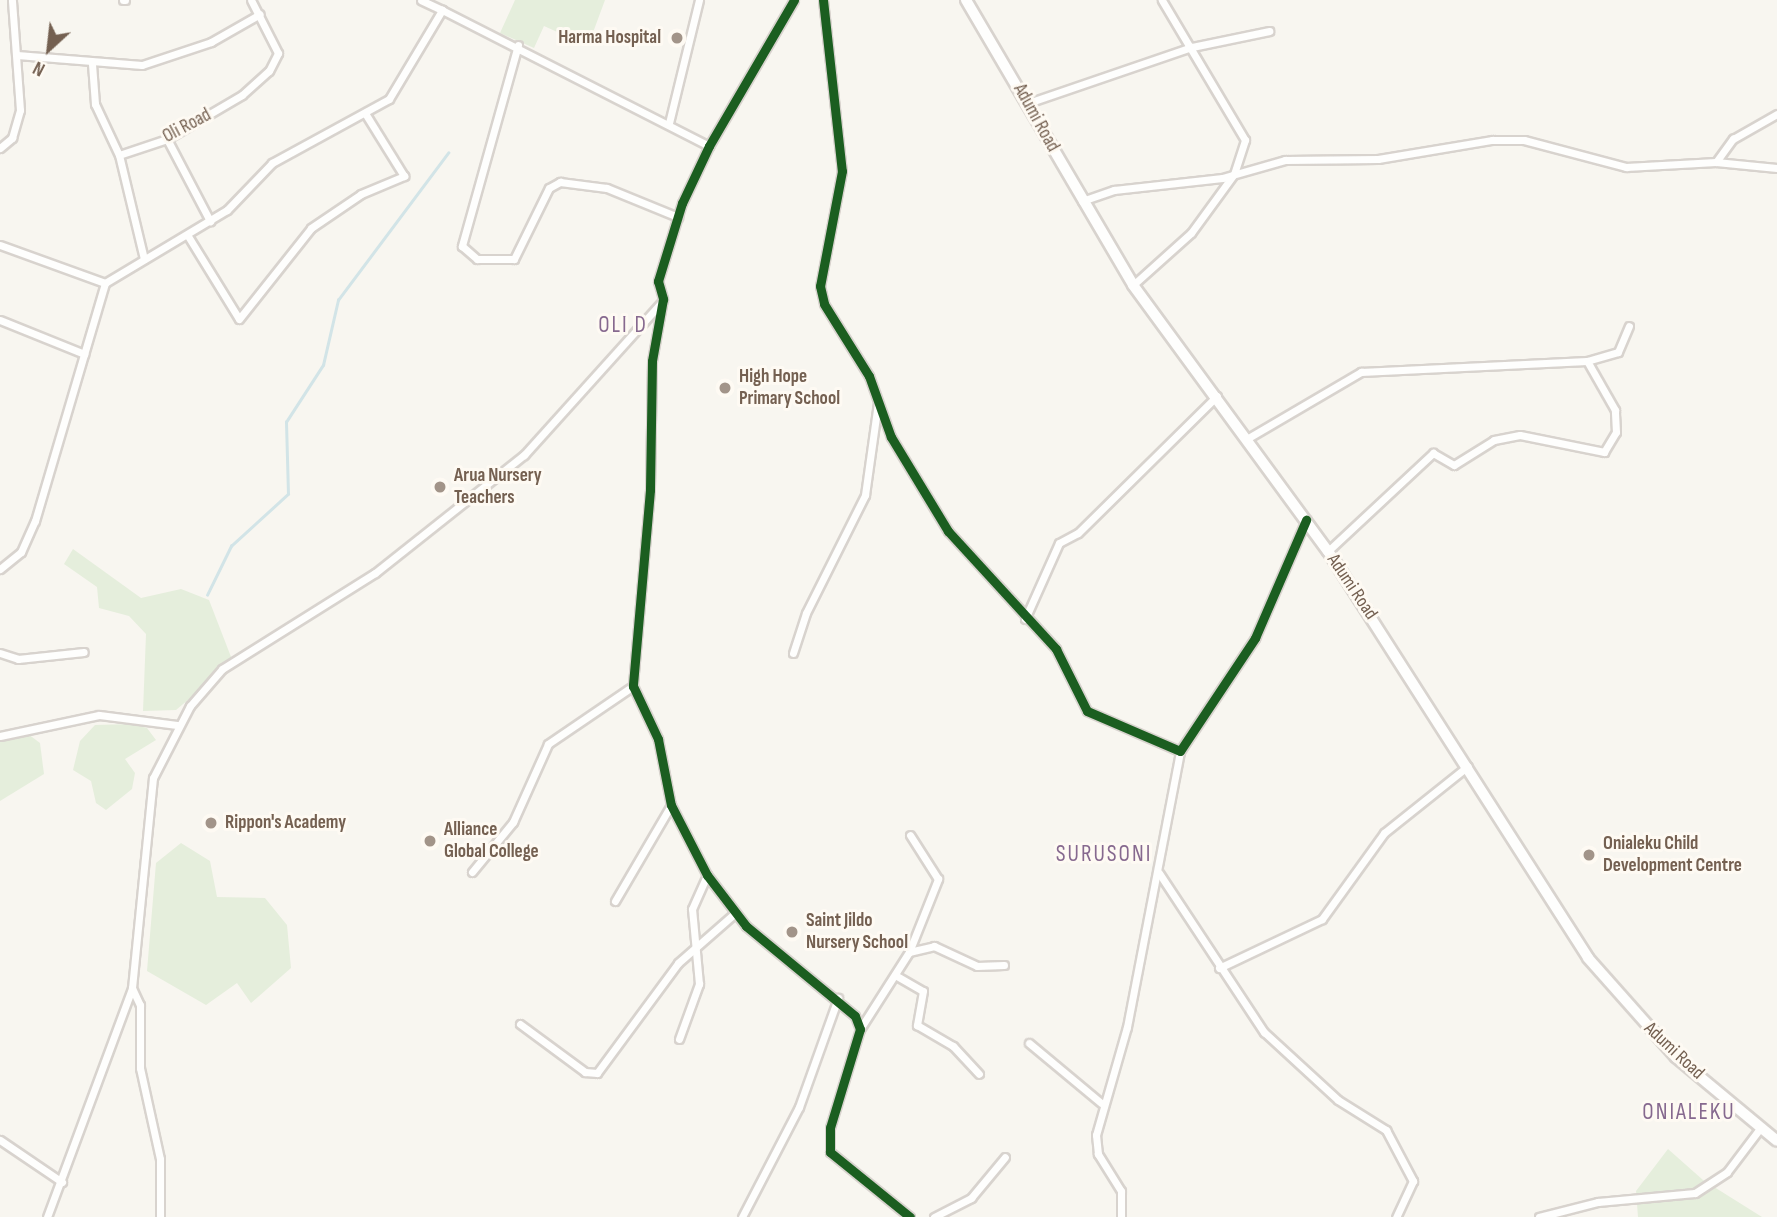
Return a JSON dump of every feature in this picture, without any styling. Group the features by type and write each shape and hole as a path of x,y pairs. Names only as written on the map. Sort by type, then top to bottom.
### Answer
{"main road":[{"name":"Adumi Road","path":"966,0 1133,285 1250,437 1328,551 1469,765 1545,893 1620,998 1676,1057 1777,1141"}],"street":[{"path":"0,148 18,124 17,55 12,0"},
{"name":"Oli Road","path":"120,155 167,139 242,95 274,66 278,53 251,0"},
{"path":"421,0 518,45 709,146"},
{"path":"669,123 699,0"},
{"path":"794,0 709,146 678,217 659,281 663,299 652,361 650,490 633,686 658,739 671,805 707,875 734,914 838,998 860,1029"},
{"path":"823,0 842,171 820,286 830,317 878,397 891,437 948,531 1025,619 1056,649 1087,711 1181,751"},
{"path":"1133,285 1177,249 1234,174 1245,140 1162,0"},
{"path":"0,569 21,552 35,521 105,283 144,258 188,236 210,221 272,163 365,113 404,83 442,10"},
{"path":"17,55 92,64 165,61 260,14"},
{"path":"1028,103 1192,47 1269,30"},
{"path":"518,45 462,246 477,260 514,259 549,188 560,182 607,188 678,217"},
{"path":"92,64 95,104 120,155 144,258"},
{"path":"188,236 239,319 311,228 361,194 404,176 365,113"},
{"path":"1716,162 1733,139 1777,114"},
{"path":"167,139 210,221"},
{"path":"1082,201 1114,190 1234,174 1285,160 1389,158 1492,140 1524,140 1626,167 1716,162 1777,168"},
{"path":"0,245 105,283"},
{"path":"47,1217 132,988 153,778 177,725 222,669 375,573 524,456 663,299"},
{"path":"0,320 85,354"},
{"path":"1250,437 1369,370 1587,361 1618,352 1629,326"},
{"path":"1328,551 1433,453 1454,465 1494,440 1520,435 1604,452 1616,432 1615,410 1587,361"},
{"path":"1025,619 1059,543 1078,533 1217,396"},
{"path":"793,653 806,613 865,495 878,397"},
{"path":"1121,1217 1121,1191 1096,1145 1101,1103 1127,1027 1181,751 1255,638 1306,520"},
{"path":"0,653 18,659 84,652"},
{"path":"472,872 513,821 548,744 633,686"},
{"path":"0,736 99,715 177,725"},
{"path":"1219,968 1322,919 1384,833 1469,765"},
{"path":"615,901 671,805"},
{"path":"909,835 938,879 909,952 860,1029 827,1143 835,1161 877,1186 910,1217"},
{"path":"1159,873 1195,919 1219,968 1283,1052 1338,1100 1386,1130 1413,1181 1396,1217"},
{"path":"679,1039 699,984 700,944 692,909 707,875"},
{"path":"520,1024 585,1072 597,1073 678,962 734,914"},
{"path":"909,952 934,946 976,966 1004,965"},
{"path":"895,975 923,990 917,1026 953,1046 979,1074"},
{"path":"132,988 140,1005 140,1068 160,1159 160,1217"},
{"path":"742,1217 799,1107 838,998"},
{"path":"1029,1043 1101,1103"},
{"path":"1539,1217 1598,1202 1695,1193 1727,1172 1761,1127"},
{"path":"0,1140 62,1182"},
{"path":"934,1217 971,1198 1005,1157"}],"green space":[{"path":"515,0 605,0 588,46 544,26 534,48 500,33"},
{"path":"73,549 141,598 181,589 209,600 233,662 176,710 143,711 146,634 129,616 99,608 97,587 64,564"},
{"path":"132,724 147,728 156,740 125,759 135,773 132,789 106,810 96,803 91,781 73,770 80,741 95,725"},
{"path":"28,734 40,743 44,774 0,801 0,740"},
{"path":"181,843 210,861 217,897 265,898 287,925 291,968 251,1003 237,983 206,1005 147,971 156,863"},
{"path":"1668,1149 1703,1180 1762,1217 1638,1217 1636,1191"}],"waterway":[{"path":"207,595 231,546 288,494 286,422 323,365 338,300 448,153"}],"cycle path":[{"path":"794,0 709,146 682,203 658,281 663,299 652,361 650,490 633,686 658,739 671,805 707,875 746,926 855,1016 860,1029 830,1128 830,1152 910,1217"},
{"path":"823,0 842,171 820,286 824,304 869,376 891,437 948,531 1056,649 1087,711 1180,751 1255,638 1306,520"}],"place":[{"name":"Harma Hospital","path":"677,38"},
{"name":"High Hope Primary School","path":"725,388"},
{"name":"Arua Nursery Teachers","path":"440,487"},
{"name":"Rippon's Academy","path":"211,823"},
{"name":"Alliance Global College","path":"430,841"},
{"name":"Onialeku Child Development Centre","path":"1589,855"},
{"name":"Saint Jildo Nursery School","path":"792,932"}],"district":[{"name":"OLI D","path":"623,325"},
{"name":"SURUSONI","path":"1104,854"},
{"name":"ONIALEKU","path":"1689,1112"}]}
